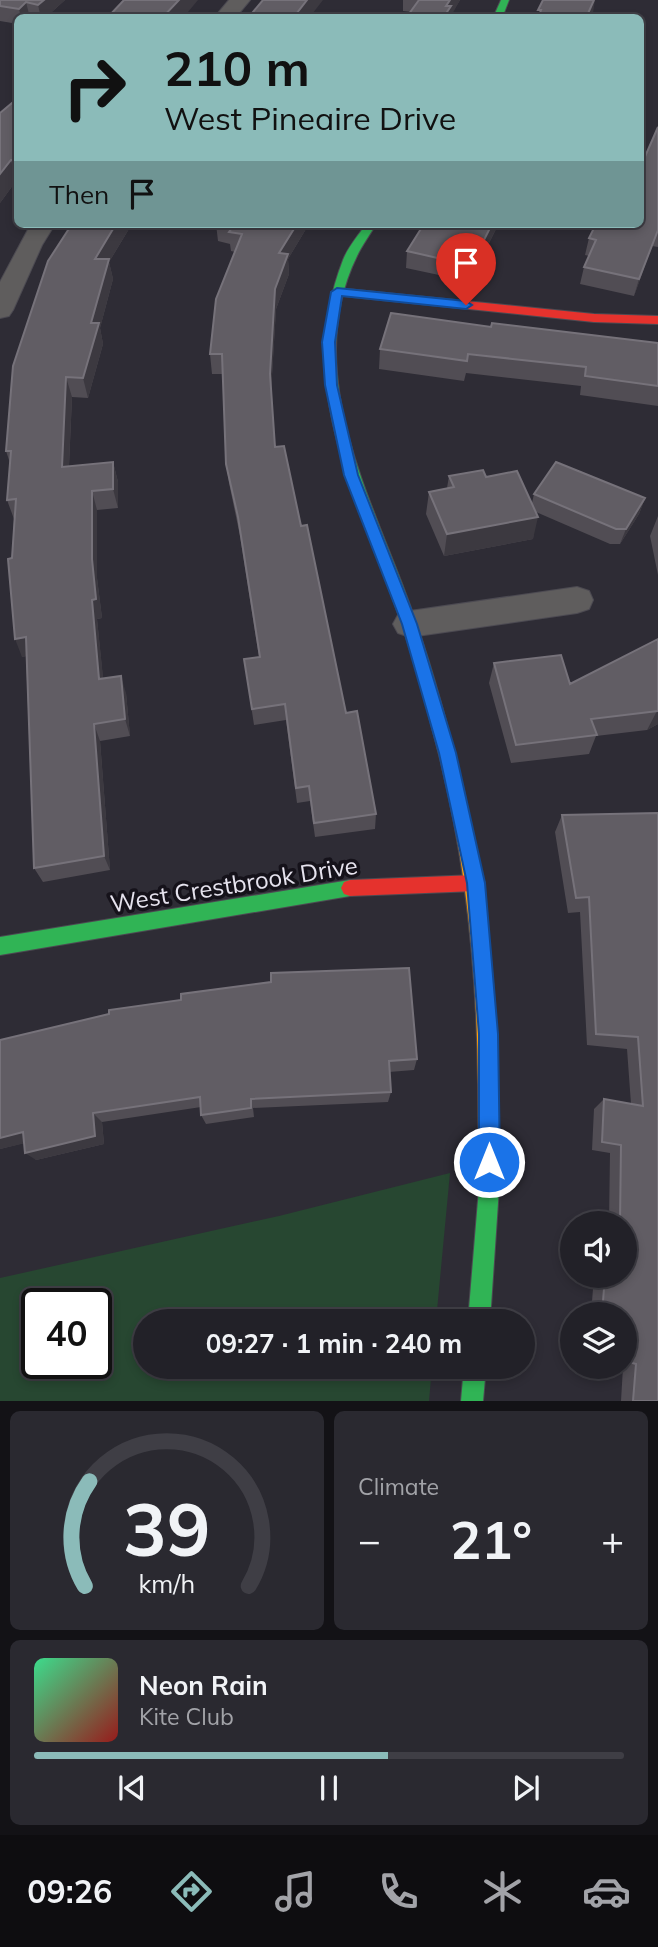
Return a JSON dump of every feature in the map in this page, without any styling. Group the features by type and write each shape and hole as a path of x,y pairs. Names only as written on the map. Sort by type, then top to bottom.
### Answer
{"street":[{"path":"228,14 240,0"},
{"path":"0,310 41,228"},
{"path":"368,228 349,259 337,292 328,342 331,385 351,475 410,624 447,753 476,883 488,1034 489,1160 480,1309"},
{"path":"337,292 594,318 658,320"},
{"path":"410,624 577,600"},
{"name":"West Crestbrook Drive","path":"0,946 350,888 476,883"},
{"path":"472,1401 474,1379"}],"green space":[{"path":"450,1173 437,1309 133,1309 133,1379 431,1379 429,1401 0,1401 0,1278 279,1216"}],"building":[{"path":"0,0 44,0 38,5 26,2 19,9 0,6"},
{"path":"124,0 179,0 166,14 111,14"},
{"path":"263,0 307,0 296,14 251,14"},
{"path":"419,0 450,0 446,6 451,6 446,14 409,14"},
{"path":"543,0 594,0 588,14 540,14 541,10 538,10"},
{"path":"14,101 14,161 11,160 0,174 0,113"},
{"path":"658,127 658,230 639,279 584,267 596,240 589,238 594,228 644,228 644,159"},
{"path":"69,228 114,228 95,259 109,259 91,323 99,323 83,378 66,377 62,467 113,462 113,489 92,491 92,559 96,599 92,600 99,679 121,676 125,719 94,724 104,856 34,868 26,637 15,639 8,559 12,558 16,499 7,500 11,451 6,451 13,366 48,261"},
{"path":"232,228 295,228 279,253 288,254 275,289 270,374 275,447 284,446 301,526 307,525 346,713 357,711 376,814 314,823 309,786 296,788 285,704 252,709 244,659 260,657 238,517 226,464 222,354 210,354 216,299 242,234 229,232"},
{"path":"421,228 490,228 478,252 461,249 455,262 407,251"},
{"path":"391,313 491,327 492,323 658,343 658,386 585,376 586,367 468,354 467,361 380,349"},
{"path":"556,462 645,498 626,529 616,529 534,494"},
{"path":"483,470 486,477 517,471 538,517 447,534 429,492 454,487 449,476"},
{"path":"658,639 658,711 591,719 597,735 516,745 494,663 561,655 570,684"},
{"path":"658,813 658,1401 633,1401 635,1379 637,1379 637,1302 603,1302 604,1288 637,1288 637,1211 620,1211 621,1145 602,1142 604,1099 643,1106 638,1037 596,1034 589,897 576,898 562,815"},
{"path":"409,968 417,1059 389,1061 391,1092 251,1099 251,1108 201,1115 200,1097 93,1113 95,1136 25,1153 23,1132 0,1138 0,1040 109,1014 109,1010 181,1000 181,994 271,982 271,973"}],"traffic: fast":[{"path":"499,14 505,0"},
{"path":"368,228 349,260 334,306 329,353 333,399 358,491 415,639 445,747"},
{"path":"0,946 350,888"},
{"path":"480,1309 489,1188 488,1084"},
{"path":"472,1401 474,1379"}],"traffic: slow":[{"path":"445,747 473,872 483,956 488,1084"}],"traffic: jam":[{"path":"337,292 594,318 658,320"},
{"path":"350,888 476,883"}],"route":[{"path":"466,305 337,292 328,342 331,385 351,475 410,624 447,753 476,883 488,1034 489,1162"}]}
